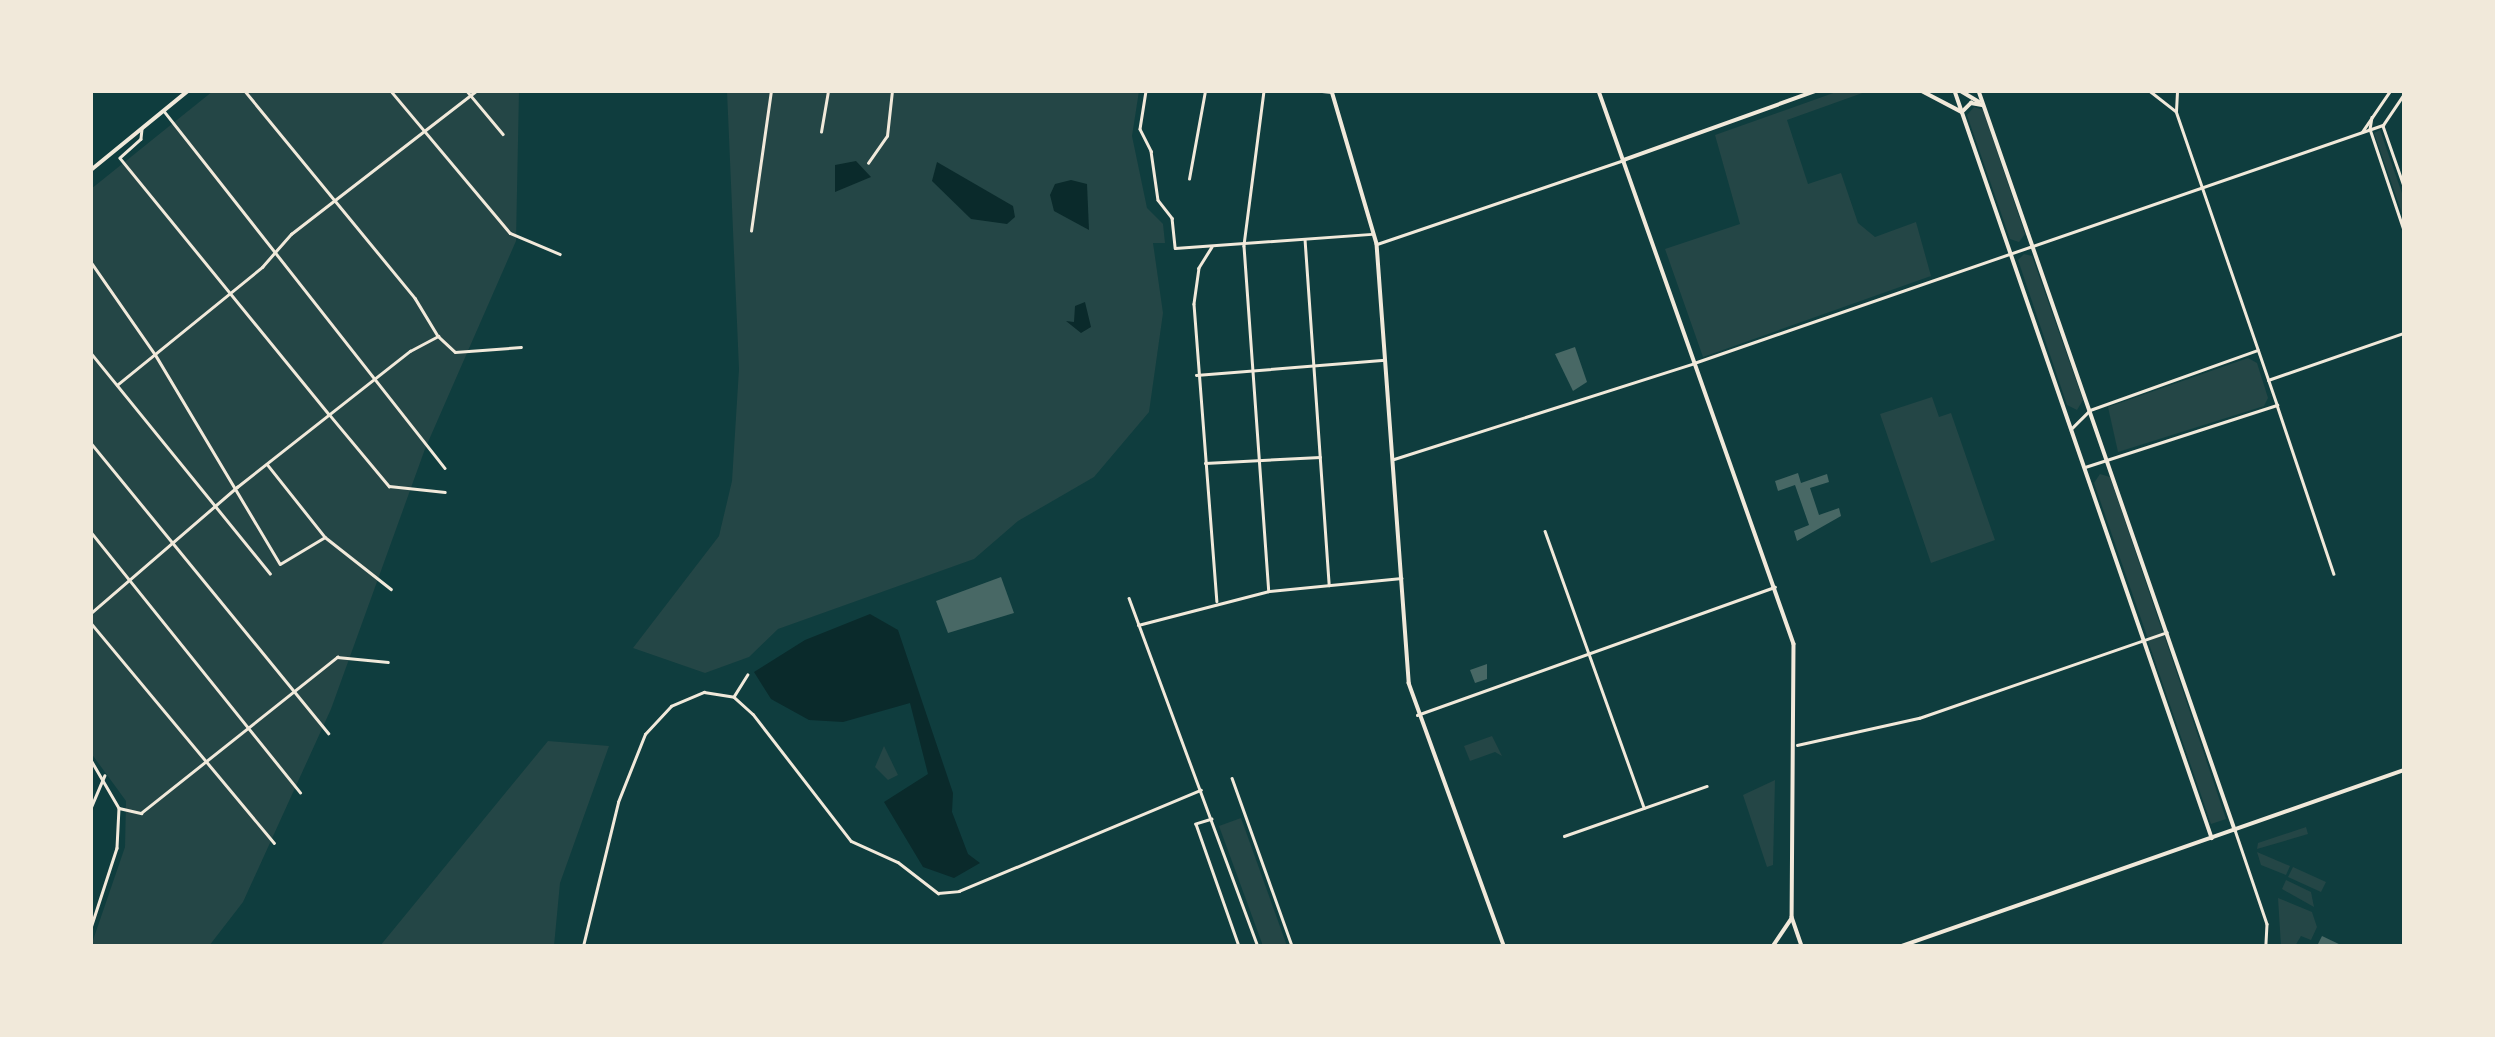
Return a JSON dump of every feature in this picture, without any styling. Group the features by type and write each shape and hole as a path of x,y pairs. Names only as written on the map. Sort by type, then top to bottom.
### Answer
{"main road":[{"path":"91,170 188,91"},
{"path":"1599,91 1794,644 1797,745 1792,917 1787,933 1773,946"},
{"path":"1624,160 1816,91"},
{"path":"1922,91 1962,113"},
{"path":"1955,91 2212,838"},
{"path":"1961,91 1983,106"},
{"path":"1979,91 2235,830"},
{"path":"1332,92 1377,244 1401,578 1417,715 1504,946"},
{"path":"1962,113 1975,102 1983,106"},
{"path":"1902,946 2404,770"},
{"path":"1792,917 1802,946"},
{"path":"1780,946 1796,946"}],"street":[{"path":"246,91 415,298 438,336 455,352 521,347"},
{"path":"391,91 510,233 560,254"},
{"path":"467,91 503,134"},
{"path":"117,385 230,293 275,252 476,91"},
{"path":"751,230 771,91"},
{"path":"821,132 828,91"},
{"path":"868,163 887,136 892,91"},
{"path":"1146,91 1140,130 1151,151 1158,200 1172,218 1175,248 1244,246 1374,233"},
{"path":"1189,179 1205,91"},
{"path":"1264,91 1244,246 1269,591"},
{"path":"1322,91 1332,92"},
{"path":"2150,91 2176,111"},
{"path":"2177,91 2176,111 2334,574"},
{"path":"2362,132 2390,91"},
{"path":"1392,460 1694,363 2383,125 2404,94"},
{"path":"164,111 445,468"},
{"path":"2372,117 2370,129 2404,230"},
{"path":"2383,125 2404,186"},
{"path":"142,129 141,139 120,158 389,486 445,492"},
{"path":"1377,244 1624,160"},
{"path":"1305,239 1329,585"},
{"path":"1212,247 1199,268 1194,304 1196,375 1217,601"},
{"path":"91,262 155,354 237,487 280,564 325,537"},
{"path":"2268,380 2404,333"},
{"path":"91,613 237,487 374,379 438,336"},
{"path":"2072,429 2090,410 2258,350"},
{"path":"91,353 271,573"},
{"path":"1196,375 1384,360"},
{"path":"2085,467 2109,464 2277,405"},
{"path":"91,443 328,733"},
{"path":"1204,463 1320,457"},
{"path":"267,464 325,537 391,589"},
{"path":"1545,531 1644,808"},
{"path":"91,532 251,725 300,792"},
{"path":"1138,625 1217,601 1269,591 1401,578"},
{"path":"1417,715 1775,587"},
{"path":"1129,598 1258,946"},
{"path":"91,623 274,843"},
{"path":"1797,745 1919,718 2167,632"},
{"path":"119,808 141,814 337,657 388,662"},
{"path":"734,696 747,675"},
{"path":"583,946 618,802 645,734 671,706 691,695 734,696 851,841 898,862 937,893 959,891 1201,790"},
{"path":"91,760 103,776 119,808 117,848 91,928"},
{"path":"91,807 103,776"},
{"path":"1232,778 1292,946"},
{"path":"1564,835 1707,786"},
{"path":"1212,818 1196,824 1240,946"},
{"path":"2235,830 2267,924 2266,946"}],"shaded area":[{"path":"213,91 519,91 516,241 425,449 331,709 243,902 209,946 91,946 125,847 126,801 91,753 91,189"},
{"path":"727,91 1139,91 1132,136 1147,208 1163,224 1165,243 1153,243 1163,313 1149,412 1094,477 1018,521 974,559 778,629 749,657 705,673 633,648 719,536 732,481 739,369"},
{"path":"1839,91 1868,91 1787,120 1808,184 1841,173 1858,223 1875,237 1916,222 1931,276 1703,357 1665,249 1740,224 1715,135"},
{"path":"1974,107 1983,110 2025,234 2019,242 2010,239 1967,115"},
{"path":"2380,130 2404,199 2404,219 2374,133"},
{"path":"856,161 871,177 835,192 835,165"},
{"path":"937,162 1013,206 1015,217 1007,224 971,219 932,181"},
{"path":"1071,180 1087,184 1089,230 1054,211 1050,195 1055,184"},
{"path":"2024,254 2032,256 2083,400 2077,410 2067,405 2018,260"},
{"path":"1085,302 1091,327 1081,333 1066,321 1074,322 1075,306"},
{"path":"2248,358 2257,363 2268,398 2264,406 2118,452 2108,407"},
{"path":"1932,397 1939,417 1951,413 1995,540 1931,563 1880,414"},
{"path":"2100,474 2110,477 2163,633 2148,639 2094,483"},
{"path":"870,614 898,630 953,793 952,812 968,854 980,863 954,878 923,867 884,802 928,774 910,703 843,722 809,720 771,699 754,672 805,640"},
{"path":"2164,635 2226,819 2211,824 2148,641"},
{"path":"1492,736 1502,756 1495,752 1470,761 1464,746"},
{"path":"548,741 609,746 560,883 554,946 380,946"},
{"path":"884,746 898,775 888,780 875,767"},
{"path":"1775,780 1773,865 1767,867 1743,795"},
{"path":"1241,818 1287,946 1263,946 1219,826"},
{"path":"2306,827 2308,834 2257,849 2258,843"},
{"path":"2257,852 2290,866 2286,875 2261,865"},
{"path":"2293,867 2326,882 2321,892 2288,877"},
{"path":"2286,880 2311,892 2314,907 2282,889"},
{"path":"2278,898 2312,912 2317,927 2311,940 2301,936 2295,946 2281,946"}],"building":[{"path":"1575,347 1587,382 1573,391 1555,354"},
{"path":"1798,473 1801,483 1827,474 1829,482 1810,488 1819,515 1839,508 1841,516 1797,541 1794,531 1809,525 1795,485 1778,491 1775,481"},
{"path":"1001,577 1014,613 948,633 936,601"},
{"path":"1487,664 1487,679 1475,683 1470,670"},
{"path":"2322,936 2343,946 2317,946"}]}
